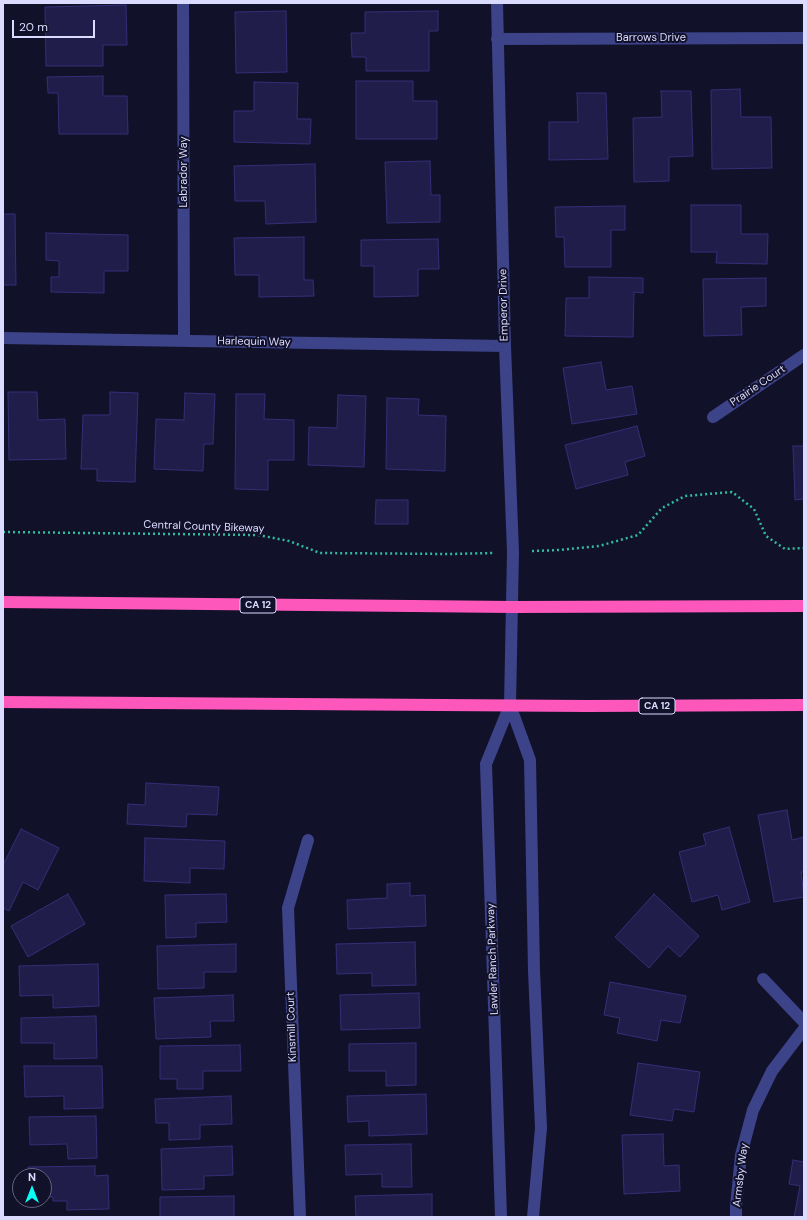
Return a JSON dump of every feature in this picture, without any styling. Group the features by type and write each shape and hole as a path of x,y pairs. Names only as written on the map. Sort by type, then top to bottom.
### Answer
{"highway":[{"name":"CA 12","path":"3,602 513,607 804,606"},
{"name":"CA 12","path":"3,702 804,705"}],"street":[{"name":"Labrador Way","path":"183,3 184,341"},
{"name":"Emperor Drive","path":"497,3 505,346 513,552 513,607"},
{"name":"Barrows Drive","path":"498,39 804,38"},
{"name":"Harlequin Way","path":"3,338 505,346"},
{"name":"Prairie Court","path":"713,417 804,355"},
{"name":"Lawler Ranch Parkway","path":"501,1217 486,764 510,705 513,607"},
{"name":"Lawler Ranch Parkway","path":"510,705 530,760 534,971 541,1128 533,1217"},
{"name":"Kinsmill Court","path":"300,1217 288,908 308,840"},
{"path":"763,979 804,1022"},
{"name":"Armsby Way","path":"736,1217 741,1155 753,1110 772,1071 804,1029"}],"path":[{"path":"560,550 599,546 638,535 662,508 685,496 732,492 754,509 766,536 785,549 804,548"},
{"name":"Central County Bikeway","path":"3,532 258,535 289,541 320,553 450,554"}],"building":[{"path":"126,5 127,45 103,45 103,66 46,66 45,7"},
{"path":"286,11 287,72 236,73 235,12"},
{"path":"438,11 438,31 429,31 429,71 366,71 366,57 352,57 351,33 365,33 365,12"},
{"path":"103,76 103,96 127,96 128,134 59,134 58,93 48,93 47,77"},
{"path":"356,81 413,81 413,101 437,101 437,139 356,139"},
{"path":"254,82 298,83 297,119 311,119 310,144 234,142 234,111 254,111"},
{"path":"740,89 741,117 771,117 772,168 712,169 711,90"},
{"path":"661,91 691,91 693,156 669,157 669,181 634,182 633,118 662,117"},
{"path":"577,93 606,93 608,159 549,160 549,122 578,122"},
{"path":"430,161 431,195 440,195 440,222 387,223 385,162"},
{"path":"315,164 316,222 266,224 265,201 235,201 234,166"},
{"path":"691,205 741,205 741,234 768,234 767,264 716,263 717,252 691,252"},
{"path":"625,206 625,230 611,230 611,267 565,267 564,237 556,237 555,207"},
{"path":"3,214 15,214 16,285 3,285"},
{"path":"46,233 128,235 128,271 104,271 104,293 51,292 51,277 59,277 59,261 46,260"},
{"path":"304,237 304,280 313,280 314,296 259,297 259,275 235,275 234,238"},
{"path":"438,239 439,269 418,269 418,296 374,297 374,266 361,266 361,240"},
{"path":"589,277 643,278 643,293 634,292 633,337 565,336 566,298 589,298"},
{"path":"766,278 766,306 741,307 742,335 704,336 703,279"},
{"path":"601,362 606,390 632,386 637,414 572,424 563,368"},
{"path":"8,392 37,392 38,420 65,419 66,459 9,460"},
{"path":"110,392 138,393 135,482 97,481 97,469 81,469 83,415 110,415"},
{"path":"185,393 215,394 213,444 204,444 203,471 154,469 156,419 184,420"},
{"path":"236,394 265,394 264,419 294,420 294,460 268,460 268,490 235,489"},
{"path":"338,395 366,396 364,467 308,465 309,427 337,428"},
{"path":"387,398 419,399 418,415 446,416 445,471 386,469"},
{"path":"637,426 645,456 625,462 628,475 576,489 565,445"},
{"path":"793,446 804,446 804,499 795,500"},
{"path":"376,500 408,500 408,524 375,524"},
{"path":"146,783 219,787 217,815 187,814 186,827 127,824 128,804 145,805"},
{"path":"787,810 792,840 804,837 804,872 801,872 804,897 774,902 758,815"},
{"path":"729,827 750,902 722,910 718,895 692,902 679,852 706,845 703,834"},
{"path":"21,829 59,848 38,890 23,882 9,911 3,908 3,865"},
{"path":"145,838 225,841 224,869 190,868 190,883 144,881"},
{"path":"410,883 410,896 425,895 426,926 348,929 347,900 387,898 387,884"},
{"path":"68,894 85,924 28,957 11,926"},
{"path":"226,894 227,922 196,923 196,937 166,938 165,895"},
{"path":"654,894 699,936 680,957 668,946 649,968 615,937"},
{"path":"415,942 416,985 372,986 372,973 337,974 336,944"},
{"path":"236,944 236,972 204,972 204,988 158,989 157,946"},
{"path":"98,964 99,1006 53,1008 53,995 20,996 19,966"},
{"path":"610,982 686,996 680,1023 661,1020 657,1041 617,1033 620,1018 604,1015"},
{"path":"419,993 420,1028 341,1030 340,995"},
{"path":"233,995 234,1021 210,1021 211,1037 156,1039 154,998"},
{"path":"96,1016 97,1058 54,1059 54,1043 21,1043 21,1018"},
{"path":"416,1043 416,1085 386,1086 386,1071 349,1071 349,1044"},
{"path":"240,1045 241,1071 203,1071 203,1089 177,1089 177,1079 160,1079 160,1046"},
{"path":"638,1063 700,1072 694,1112 674,1109 672,1121 630,1115"},
{"path":"24,1066 102,1066 103,1108 64,1109 64,1096 25,1097"},
{"path":"426,1094 427,1134 369,1136 369,1121 348,1122 347,1096"},
{"path":"231,1096 232,1124 200,1125 200,1139 169,1140 169,1123 156,1123 155,1099"},
{"path":"96,1116 97,1158 68,1159 67,1144 30,1145 29,1117"},
{"path":"663,1134 664,1166 679,1165 680,1191 624,1194 622,1135"},
{"path":"411,1144 412,1187 382,1187 382,1174 346,1175 345,1145"},
{"path":"232,1146 233,1175 204,1176 204,1189 162,1190 161,1149"},
{"path":"793,1160 804,1162 804,1217 794,1217 800,1186 789,1184"},
{"path":"95,1166 95,1176 108,1175 109,1209 67,1210 67,1201 53,1201 52,1168 28,1167"},
{"path":"432,1194 432,1217 356,1217 355,1196"},
{"path":"234,1196 234,1217 160,1217 160,1197"}]}
